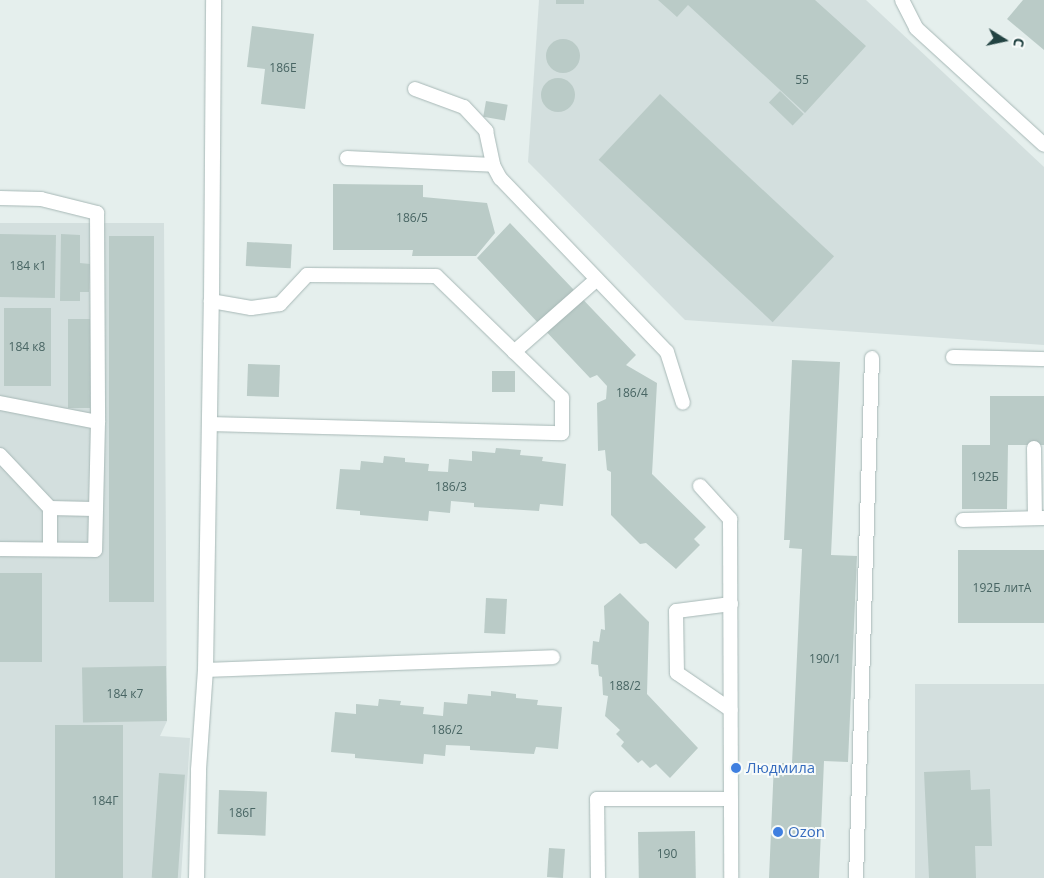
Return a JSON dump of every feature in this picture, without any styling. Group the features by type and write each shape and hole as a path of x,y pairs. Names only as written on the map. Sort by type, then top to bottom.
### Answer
{"street":[{"path":"196,878 198,769 205,670 211,302 213,0"}],"lane":[{"path":"902,0 916,28 1044,145"},
{"path":"414,89 464,107 486,131 493,165 500,178 667,352 683,403"},
{"path":"348,158 493,165"},
{"path":"0,198 41,199 97,213 98,422 94,550 50,548 0,549"},
{"path":"209,424 562,432 562,398 436,276 307,275 280,304 251,308 211,302"},
{"path":"514,352 596,280"},
{"path":"953,357 1044,359"},
{"path":"856,878 872,358"},
{"path":"0,403 98,422"},
{"path":"963,520 1040,518 1034,448"},
{"path":"0,455 50,508 50,548"},
{"path":"700,486 730,519 731,878"},
{"path":"50,508 94,510"},
{"path":"731,604 676,611 677,673 731,710"},
{"path":"205,670 553,657"},
{"path":"598,878 597,799 731,799"}],"shaded area":[{"path":"539,0 866,0 1044,167 1044,345 685,320 528,162"},
{"path":"0,223 164,223 167,721 160,736 190,738 181,878 0,878"},
{"path":"915,684 1044,684 1044,878 915,878"}],"building":[{"path":"556,0 584,0 584,4 556,4"},
{"path":"658,0 815,0 866,46 805,113 688,5 677,17"},
{"path":"1023,0 1044,0 1044,50 1007,19"},
{"path":"252,26 314,34 305,109 261,104 265,69 247,67"},
{"path":"563,39 575,44 580,56 575,68 563,73 551,68 546,56 551,44"},
{"path":"558,78 570,83 575,95 570,107 558,112 546,107 541,95 546,83"},
{"path":"780,91 804,114 793,125 769,103"},
{"path":"660,94 834,256 773,322 599,160"},
{"path":"486,101 508,105 505,121 483,117"},
{"path":"333,184 423,185 423,197 487,203 495,233 476,256 412,256 413,250 333,250"},
{"path":"510,223 636,355 626,365 657,383 652,474 706,527 694,539 700,545 676,569 646,543 640,544 611,515 611,472 607,470 605,450 598,451 597,403 606,399 607,386 597,375 590,378 477,258"},
{"path":"0,234 56,235 55,298 0,297"},
{"path":"61,234 80,235 80,263 90,264 89,292 80,292 80,301 60,301"},
{"path":"109,236 154,236 154,602 109,602"},
{"path":"247,242 292,244 291,268 246,266"},
{"path":"4,308 51,308 51,386 4,386"},
{"path":"68,319 90,319 90,408 68,408"},
{"path":"792,360 840,362 831,555 857,556 848,762 824,761 819,878 769,878 774,763 792,763 802,549 789,548 790,540 784,540"},
{"path":"248,364 280,365 279,397 247,396"},
{"path":"492,371 515,371 515,392 492,392"},
{"path":"990,396 1044,396 1044,445 1008,445 1007,509 962,509 962,445 990,445"},
{"path":"496,448 521,450 520,455 543,457 542,461 566,464 563,506 540,504 539,511 474,507 474,503 451,501 450,513 429,511 428,521 360,515 360,511 336,509 340,469 360,470 361,461 383,463 384,456 405,458 405,462 429,464 428,471 448,472 449,459 472,461 472,451 495,453"},
{"path":"958,550 1044,550 1044,623 958,623"},
{"path":"0,573 42,573 42,662 0,662"},
{"path":"620,593 649,622 647,694 698,748 670,778 656,764 650,768 642,760 638,763 621,746 624,742 616,734 620,730 605,716 608,696 603,695 602,677 599,676 598,665 591,664 593,641 599,642 601,629 605,630 604,606"},
{"path":"486,598 507,599 505,634 484,633"},
{"path":"166,666 167,721 83,722 82,667"},
{"path":"491,691 516,694 516,698 538,700 537,705 562,707 558,749 536,747 534,754 470,750 470,746 446,745 445,756 424,754 423,764 355,758 355,754 331,752 335,712 356,714 356,704 378,706 379,699 401,701 400,705 424,707 423,714 443,716 444,702 467,704 468,694 491,696"},
{"path":"55,725 123,725 123,878 55,878"},
{"path":"970,770 971,790 990,789 992,846 975,846 976,878 929,878 924,772"},
{"path":"159,773 185,775 178,878 152,878"},
{"path":"219,790 267,792 265,836 217,834"},
{"path":"695,831 696,878 639,878 638,832"},
{"path":"549,848 565,849 563,878 547,877"}],"place":[{"name":"Людмила","path":"736,768"},
{"name":"Ozon","path":"778,832"}]}
